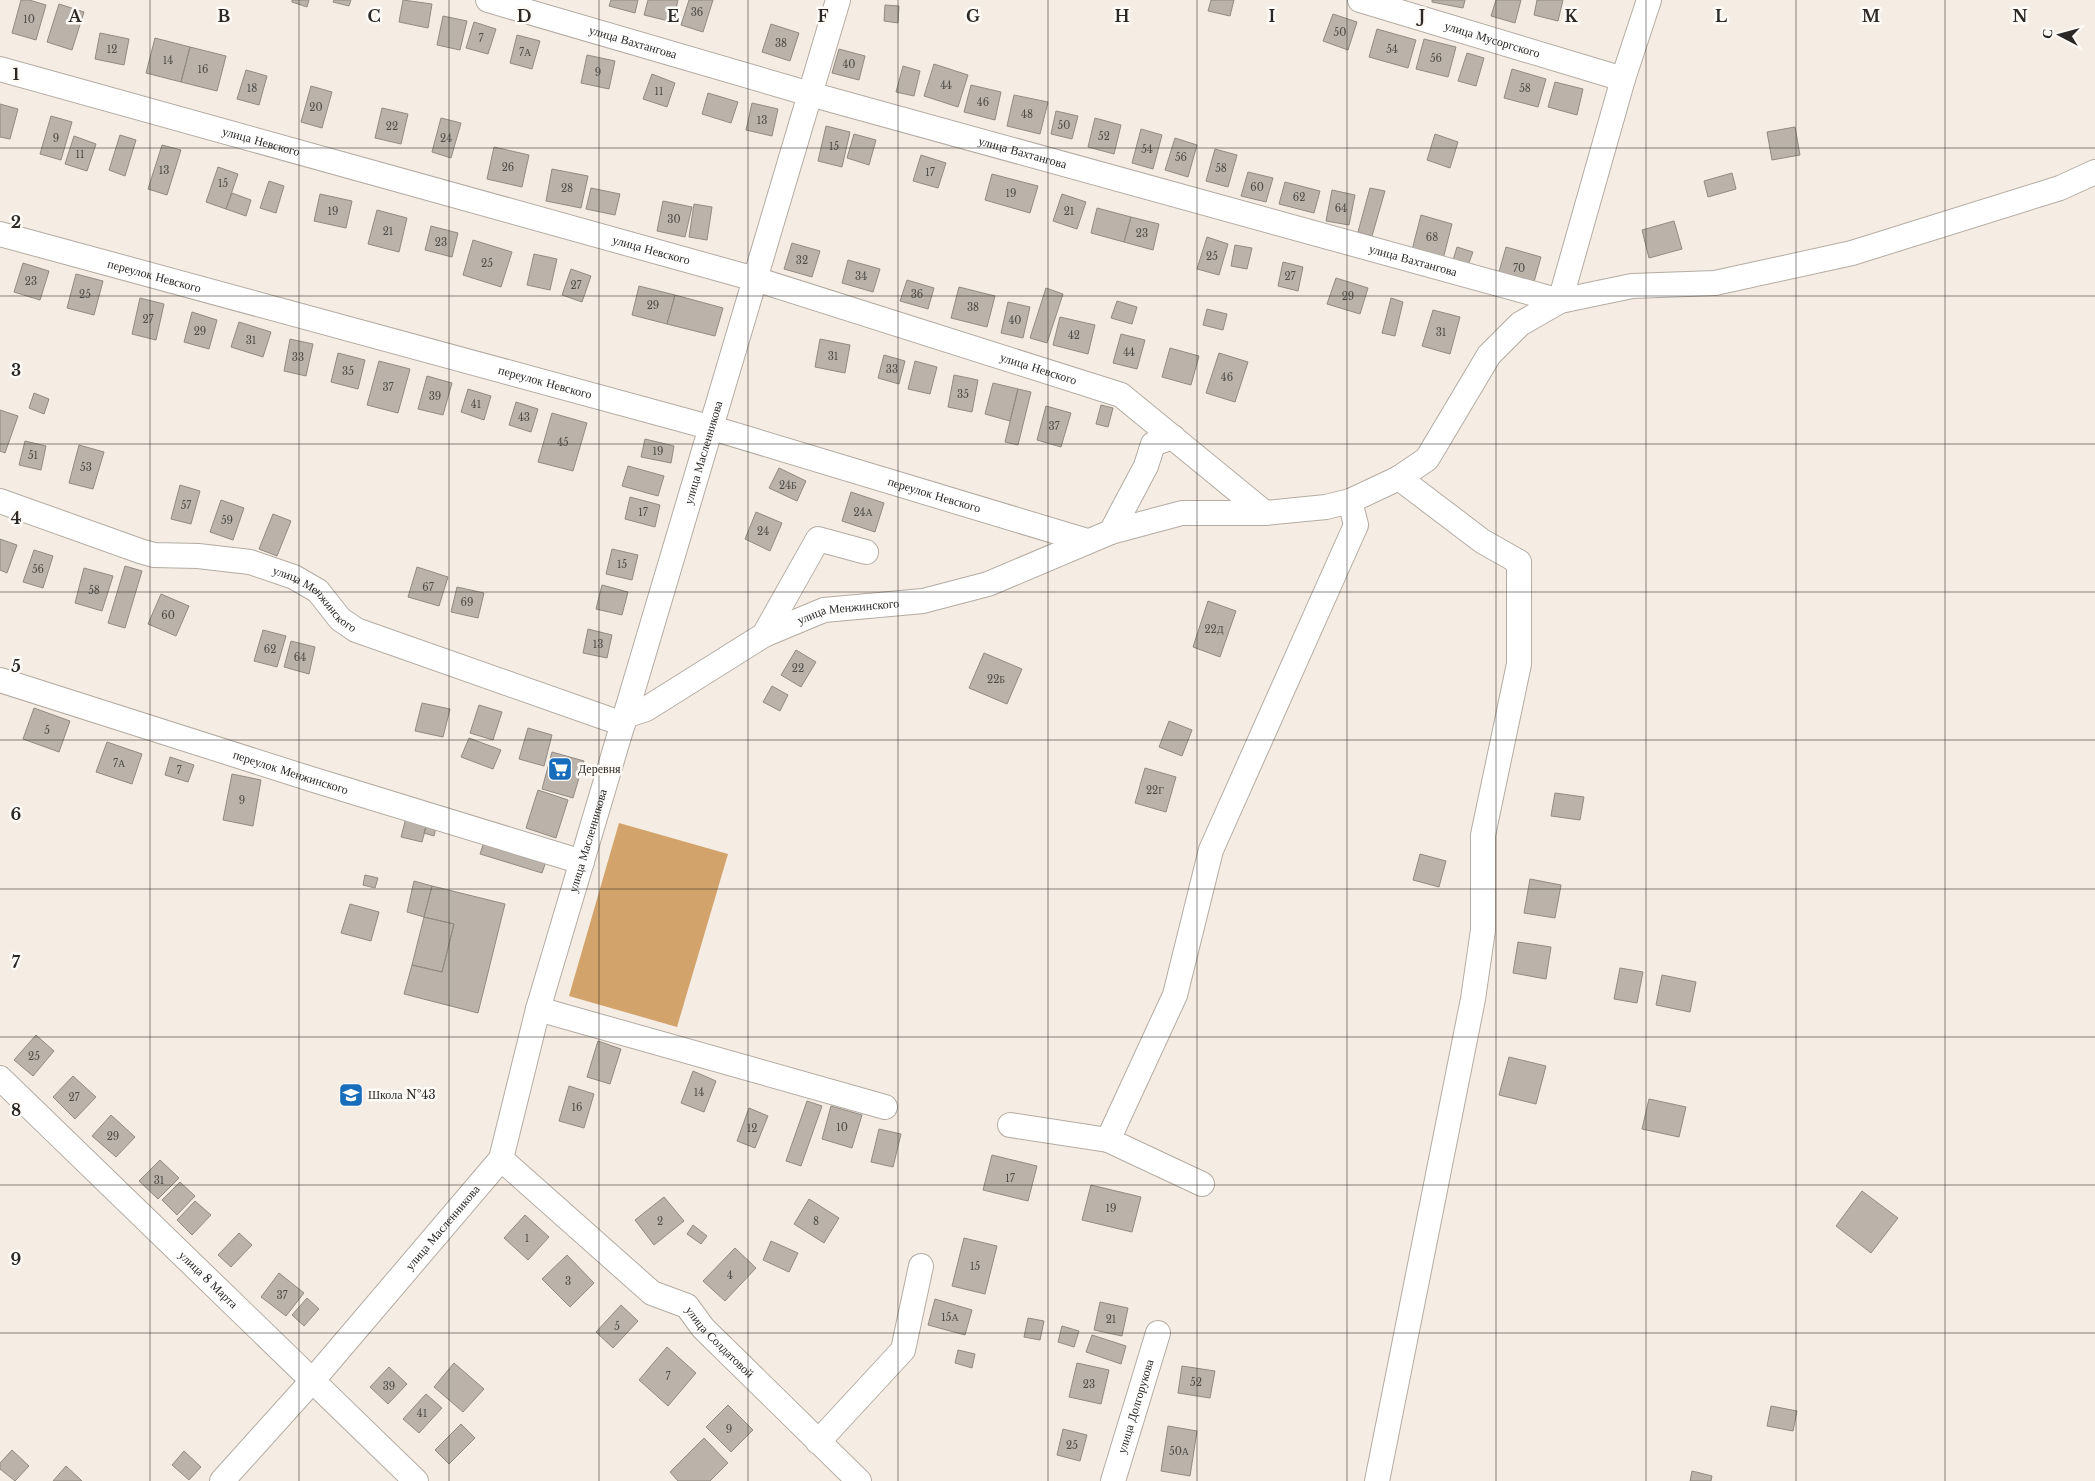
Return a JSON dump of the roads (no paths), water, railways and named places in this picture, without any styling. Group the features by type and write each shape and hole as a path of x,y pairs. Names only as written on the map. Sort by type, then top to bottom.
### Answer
{"street":[{"name":"улица Вахтангова","path":"488,0 810,94 1560,301"},
{"name":"улица Масленникова","path":"222,1481 313,1380 501,1159 538,1009 838,0"},
{"name":"улица Мусоргского","path":"1360,0 1623,79"},
{"path":"1649,0 1623,79 1560,301 1632,286 1715,283 1852,253 2060,188 2095,172"},
{"name":"улица Невского","path":"0,69 755,280 1122,395 1265,513"},
{"name":"переулок Невского","path":"0,234 710,427 1087,541"},
{"name":"улица Менжинского","path":"0,501 154,555 198,556 250,562 294,577 318,591 340,619 356,630 624,720 646,709 764,635 824,610 923,601 988,584 1111,532 1182,513 1265,513 1326,507 1350,501 1400,478 1427,459 1489,354 1520,324 1560,301"},
{"path":"1111,532 1146,466 1153,444 1173,437"},
{"path":"1377,1481 1473,999 1482,930 1483,835 1519,664 1519,562 1482,541 1400,478"},
{"path":"1108,1140 1175,995 1211,850 1356,525 1350,501"},
{"path":"764,635 818,539 866,552"},
{"name":"переулок Менжинского","path":"0,680 311,779 582,862"},
{"path":"538,1009 885,1107"},
{"name":"улица 8 Марта","path":"0,1078 416,1481"},
{"path":"1010,1125 1108,1140 1202,1184"},
{"name":"улица Солдатовой","path":"501,1159 652,1293 687,1306 703,1328 859,1481"},
{"path":"818,1442 903,1350 921,1266"},
{"name":"улица Долгорукова","path":"1113,1481 1158,1333"}],"place":[{"name":"Деревня","path":"560,769"},
{"name":"Школа №43","path":"351,1095"}]}
